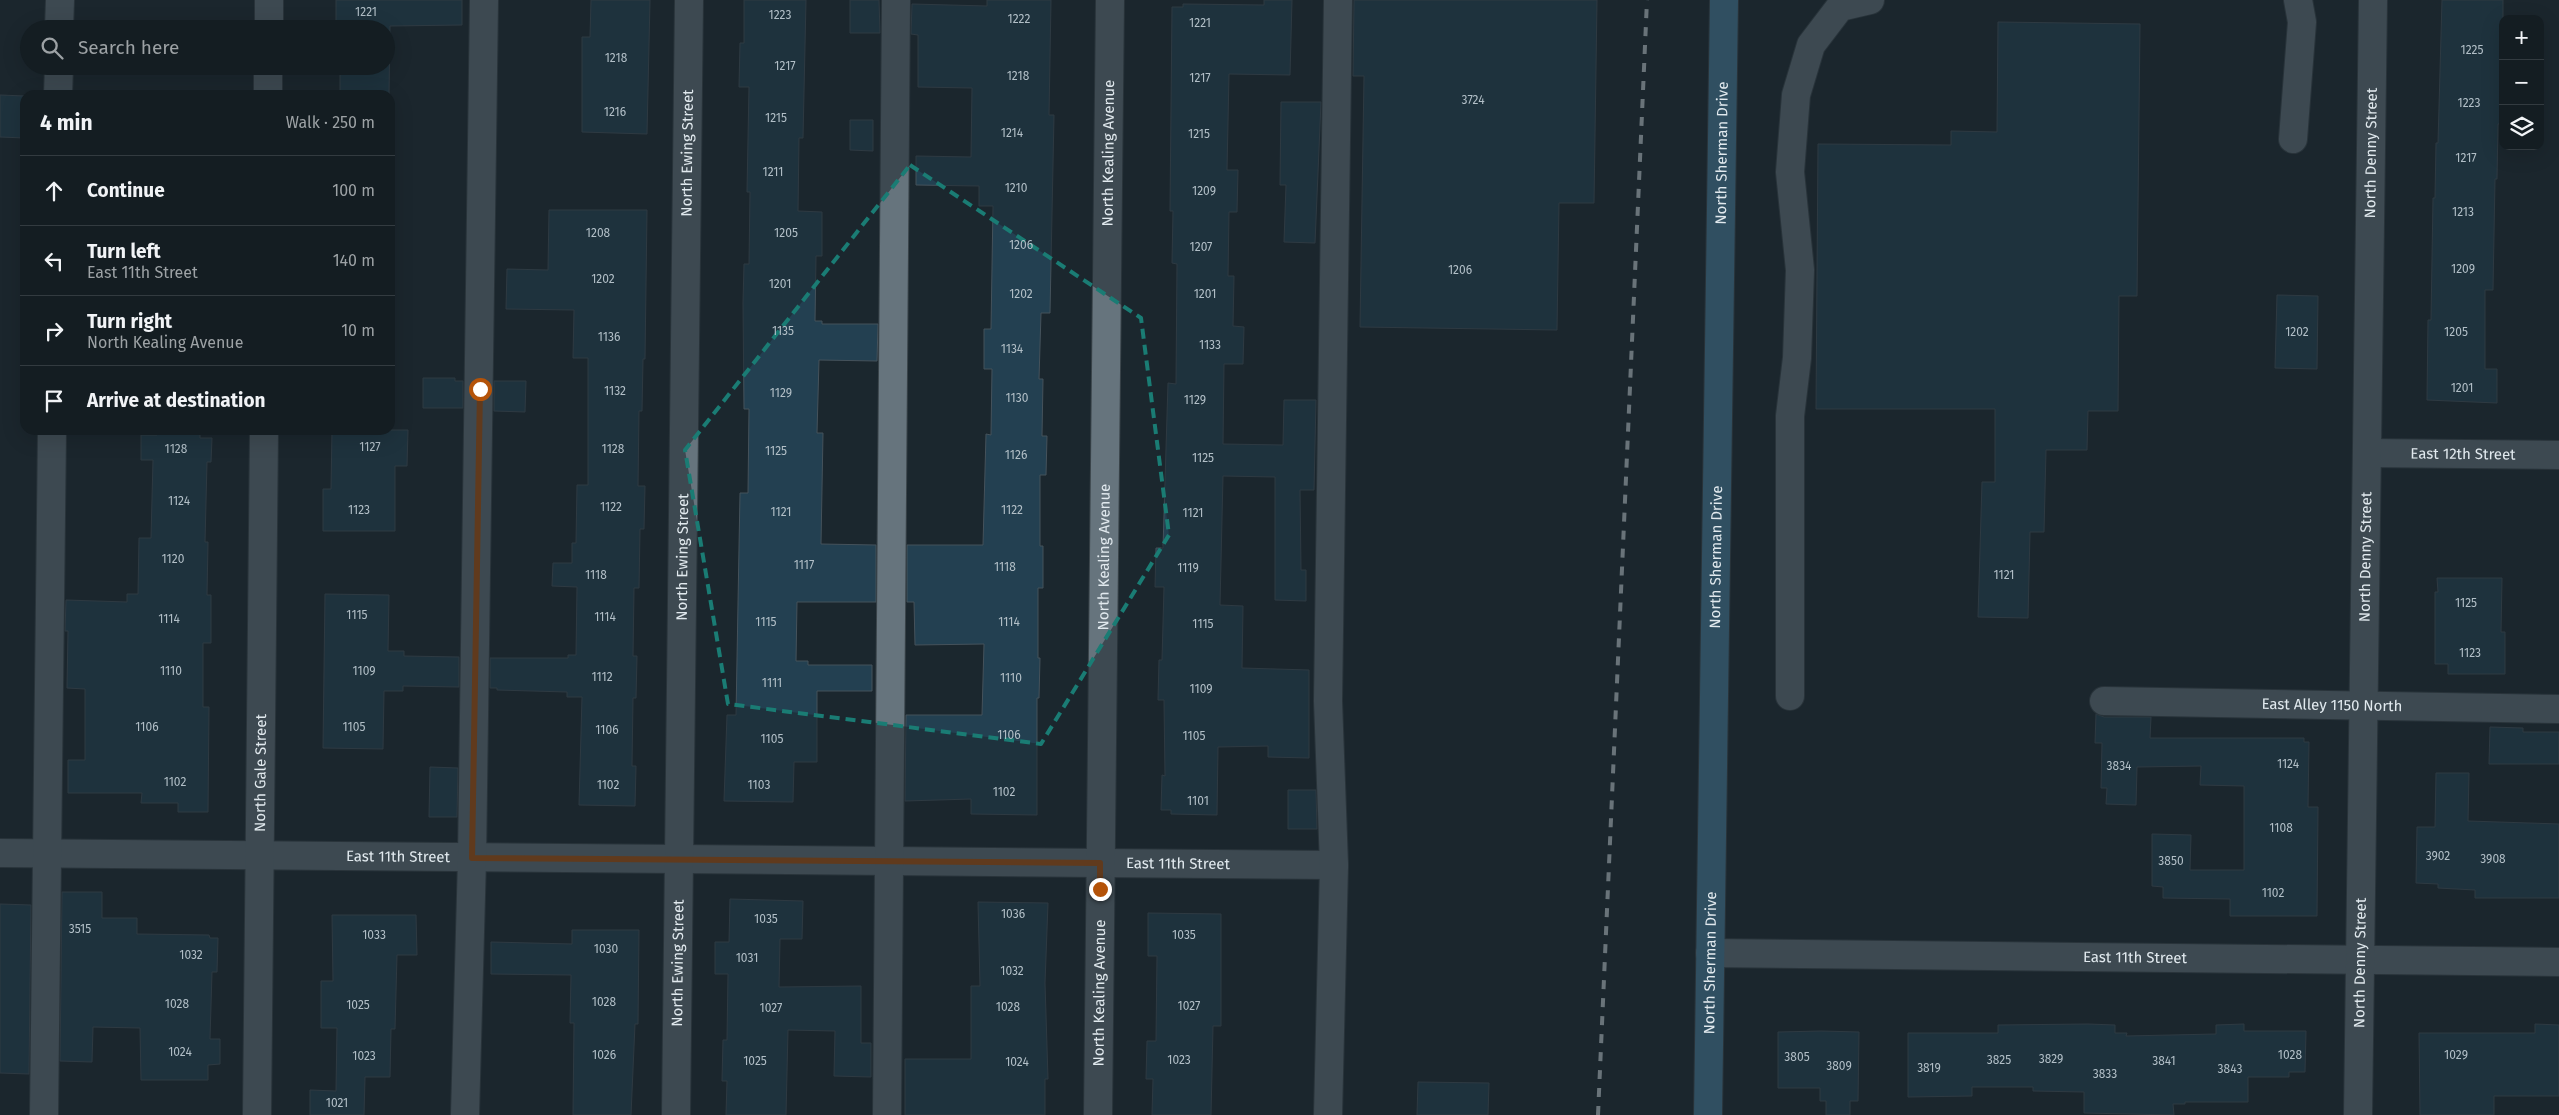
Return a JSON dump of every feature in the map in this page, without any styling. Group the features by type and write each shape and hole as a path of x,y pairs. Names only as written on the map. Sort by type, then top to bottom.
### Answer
{"main road":[{"name":"North Sherman Drive","path":"1708,1115 1724,0"}],"street":[{"path":"59,20 60,0"},
{"path":"269,0 269,20"},
{"path":"465,1115 472,858 484,0"},
{"name":"North Ewing Street","path":"676,1115 689,0"},
{"path":"887,1115 896,0"},
{"name":"North Kealing Avenue","path":"1098,1115 1110,0"},
{"path":"1328,1115 1334,865 1328,701 1338,0"},
{"path":"1790,696 1790,416 1797,358 1800,270 1790,172 1796,95 1811,45 1840,7 1870,0"},
{"path":"2293,139 2302,22 2298,0"},
{"name":"North Denny Street","path":"2358,1115 2373,0"},
{"path":"58,75 58,90"},
{"path":"268,75 268,90"},
{"path":"44,1115 52,435"},
{"name":"North Gale Street","path":"257,1115 264,435"},
{"name":"East 12th Street","path":"2367,453 2559,455"},
{"name":"East Alley 1150 North","path":"2104,702 2559,709"},
{"name":"East 11th Street","path":"0,853 1334,865"},
{"name":"East 11th Street","path":"1710,953 2559,962"}],"highlighted area":[{"path":"910,165 1141,318 1169,535 1041,744 728,704 685,450"}],"building":[{"path":"336,0 462,0 462,25 395,26 395,20 336,20"},
{"path":"591,0 650,0 647,134 582,132 582,37 590,37"},
{"path":"744,0 806,0 803,138 799,138 798,211 822,212 822,256 816,256 815,321 822,321 822,324 878,324 877,361 819,360 817,433 823,433 821,544 876,545 876,602 797,602 796,661 808,661 808,665 872,665 872,691 817,691 817,762 794,762 793,802 724,801 727,715 736,715 740,493 748,493 749,409 744,409 743,303 744,264 749,264 750,192 747,192 749,87 739,87 740,43 744,43"},
{"path":"850,0 879,0 880,33 850,33"},
{"path":"987,0 1051,0 1049,115 1054,115 1050,313 1041,313 1039,379 1043,379 1042,436 1047,436 1046,475 1040,475 1040,546 1043,546 1043,588 1038,588 1038,658 1040,658 1039,698 1037,698 1037,815 971,814 971,799 905,801 906,715 982,715 984,644 915,645 914,602 907,602 907,545 983,545 986,434 991,435 992,369 984,369 984,329 991,329 993,206 979,206 979,186 916,185 916,156 971,157 972,88 918,87 918,35 911,34 912,4 987,6"},
{"path":"1264,0 1292,0 1290,75 1229,74 1227,170 1238,170 1237,212 1229,212 1228,276 1234,276 1233,326 1244,327 1243,364 1224,364 1223,444 1283,445 1284,400 1316,400 1314,490 1300,490 1301,570 1306,570 1306,601 1275,600 1275,477 1223,476 1220,605 1243,606 1242,668 1309,670 1309,758 1268,757 1268,746 1218,747 1217,815 1171,814 1171,810 1161,810 1162,775 1165,776 1164,700 1158,700 1159,660 1162,660 1164,587 1155,587 1156,548 1163,548 1168,383 1176,384 1177,264 1172,263 1173,211 1170,211 1172,7 1183,7 1183,4 1264,5"},
{"path":"1354,0 1597,0 1594,203 1559,203 1557,330 1360,327 1364,76 1353,76"},
{"path":"2442,0 2503,0 2503,15 2499,15 2499,124 2497,179 2495,179 2493,290 2485,290 2485,369 2497,369 2497,403 2427,400 2428,320 2431,320 2433,198 2435,198 2436,143 2438,143"},
{"path":"1998,22 2140,24 2137,296 2119,296 2118,411 2088,411 2087,450 2046,450 2044,532 2030,532 2028,618 1978,617 1982,482 1995,482 1995,409 1816,409 1818,144 1951,145 1951,131 1997,132"},
{"path":"340,75 389,75 389,90 340,90"},
{"path":"0,95 20,96 20,138 0,137"},
{"path":"1281,102 1321,102 1315,243 1284,242 1286,185 1280,185"},
{"path":"850,120 873,120 873,151 850,150"},
{"path":"549,210 647,210 645,359 643,359 642,411 639,411 638,486 645,486 644,529 640,529 639,588 634,588 633,656 637,656 636,698 633,698 632,766 636,766 635,806 579,805 582,697 567,697 567,692 497,690 497,688 490,688 490,658 568,658 568,655 576,655 577,587 552,586 553,563 572,563 572,543 576,543 577,485 588,485 588,358 573,358 574,310 506,309 507,269 548,270"},
{"path":"2277,295 2318,296 2317,369 2275,368"},
{"path":"423,378 455,378 455,381 463,381 463,408 423,408"},
{"path":"494,381 526,381 525,412 494,411"},
{"path":"395,430 408,430 407,466 395,466 395,531 323,531 323,489 331,489 332,435 395,435"},
{"path":"141,435 200,435 200,438 212,438 211,462 207,462 205,542 208,542 207,595 211,595 211,643 203,643 203,707 209,707 208,812 178,812 178,803 141,803 142,793 68,793 68,760 85,760 85,689 67,688 68,631 65,631 66,600 127,602 127,594 138,594 139,538 151,538 153,460 141,460"},
{"path":"2437,578 2502,578 2501,632 2505,632 2505,674 2448,674 2448,664 2435,664 2435,592 2438,592"},
{"path":"325,594 389,595 388,651 404,651 404,656 459,657 459,687 403,686 403,691 384,691 383,749 323,748"},
{"path":"2096,714 2104,717 2151,717 2150,738 2304,738 2304,742 2309,742 2308,807 2318,807 2317,916 2230,916 2230,899 2163,898 2163,887 2152,886 2152,834 2191,835 2190,870 2244,870 2244,786 2200,785 2201,766 2137,767 2136,805 2106,804 2107,788 2101,788 2102,743 2095,743"},
{"path":"2490,727 2523,728 2523,732 2559,732 2559,764 2489,764"},
{"path":"430,767 458,768 457,817 429,817"},
{"path":"2436,773 2469,773 2468,821 2559,824 2559,898 2475,898 2475,890 2438,888 2438,884 2416,883 2417,827 2435,827"},
{"path":"1288,790 1316,790 1317,829 1288,829"},
{"path":"62,892 102,892 102,918 137,918 137,934 209,935 210,938 218,938 217,972 212,972 210,1039 220,1039 220,1064 208,1065 208,1080 141,1080 140,1028 93,1027 92,1062 60,1061"},
{"path":"730,899 803,901 802,939 780,939 779,987 861,986 861,1043 871,1043 871,1077 834,1076 835,1031 788,1030 786,1115 726,1115 727,1081 722,1081 723,1040 727,1040 728,974 715,974 715,942 729,942"},
{"path":"978,902 1048,903 1045,983 1048,1079 1045,1079 1045,1115 905,1115 905,1059 971,1059 971,986 980,986"},
{"path":"0,904 31,905 29,1074 0,1073"},
{"path":"1148,913 1221,914 1221,1026 1213,1026 1211,1115 1152,1115 1153,1079 1146,1079 1147,1041 1156,1041 1157,956 1148,956"},
{"path":"332,915 416,915 417,955 397,955 395,1029 391,1029 390,1077 365,1077 364,1115 310,1115 310,1090 336,1091 337,1028 321,1028 321,981 333,981"},
{"path":"572,930 639,930 638,1024 635,1024 631,1115 573,1115 574,1023 570,1023 571,975 491,974 491,942 572,944"},
{"path":"2244,1024 2244,1031 2306,1031 2305,1072 2289,1072 2289,1077 2248,1077 2248,1102 2185,1102 2185,1104 2173,1104 2174,1115 2084,1113 2084,1092 2033,1091 2033,1087 1972,1087 1972,1096 1908,1097 1908,1033 1998,1033 1998,1025 2115,1025 2115,1033 2127,1033 2126,1036 2216,1034 2216,1025"},
{"path":"2535,1024 2559,1025 2559,1096 2494,1096 2494,1115 2420,1115 2419,1033 2535,1033"},
{"path":"1778,1032 1859,1032 1858,1101 1850,1101 1850,1115 1826,1115 1826,1101 1820,1101 1820,1088 1778,1088"},
{"path":"1418,1082 1489,1083 1488,1115 1417,1115"}],"railway":[{"path":"1598,1115 1647,0"}],"route":[{"path":"480,389 472,858 1100,863 1100,889"}]}
